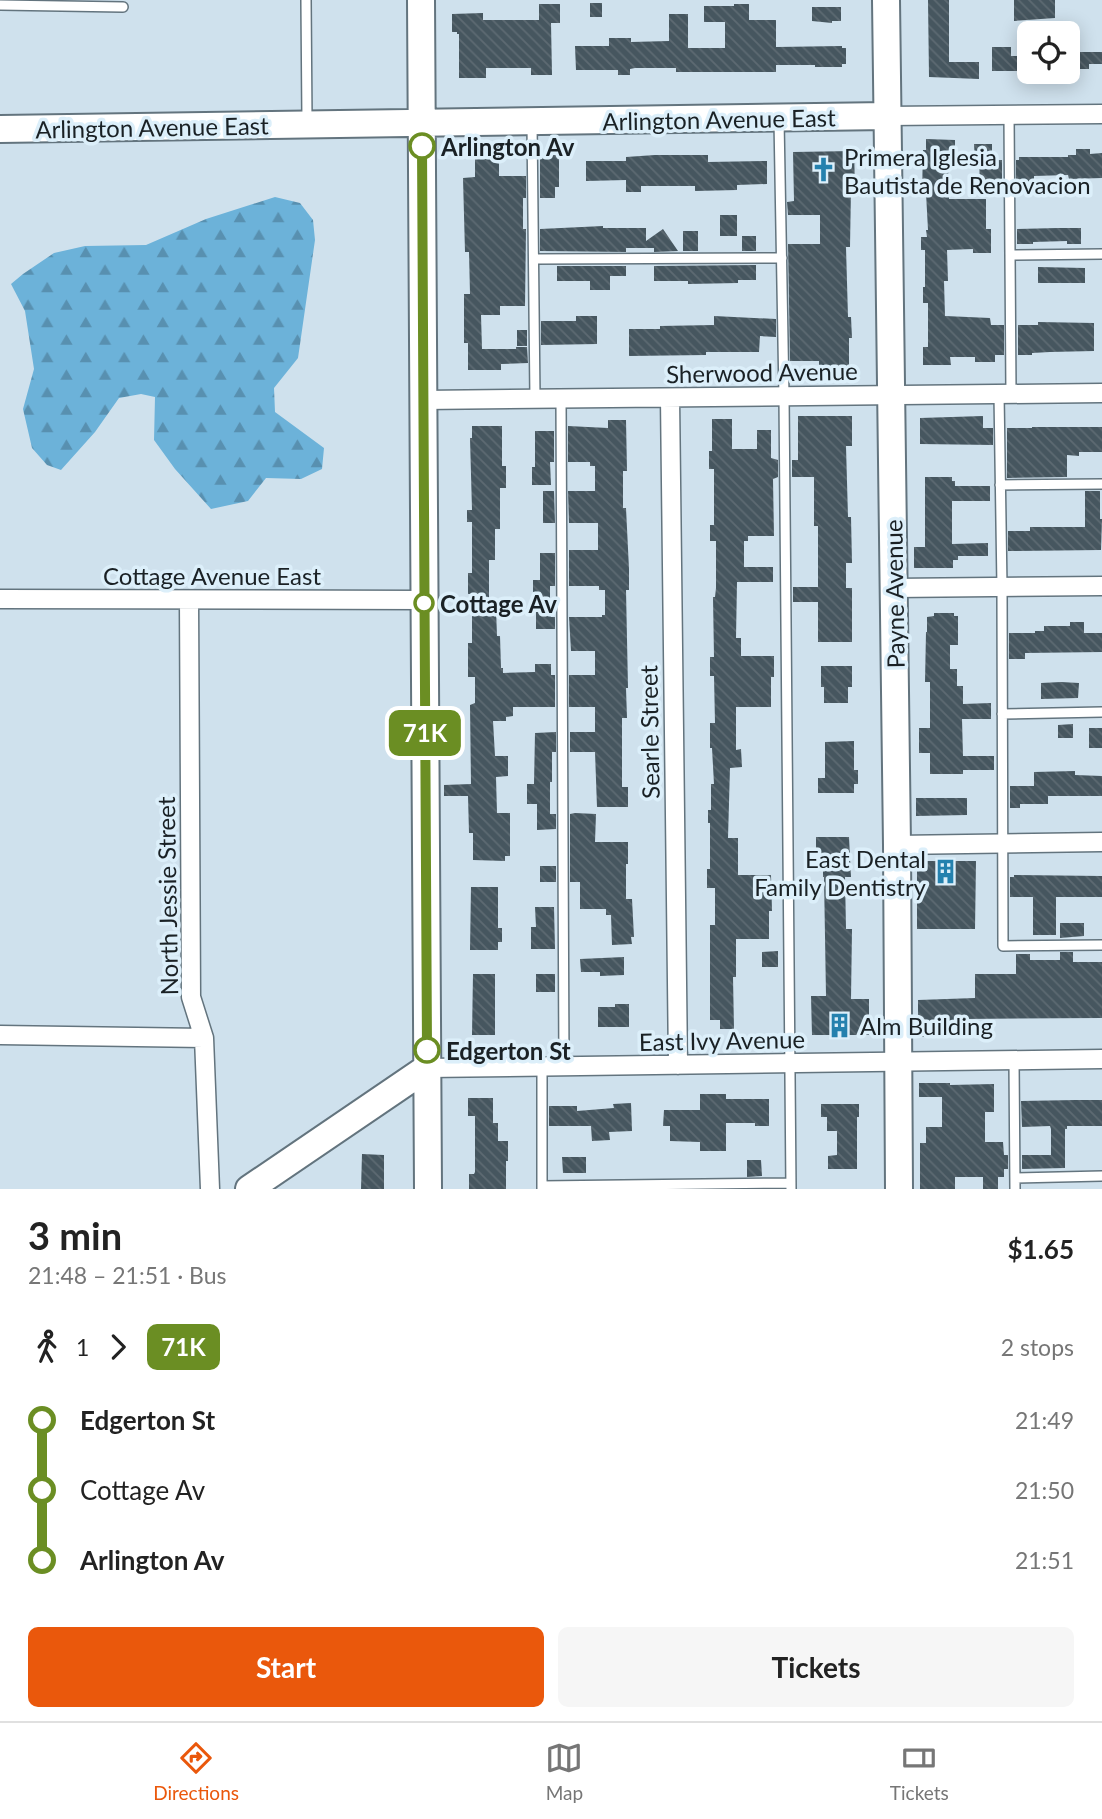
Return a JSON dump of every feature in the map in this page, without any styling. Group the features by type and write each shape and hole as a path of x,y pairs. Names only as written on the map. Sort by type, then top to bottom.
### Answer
{"street":[{"path":"421,0 428,1189"},
{"name":"Payne Avenue","path":"886,0 899,1189"},
{"name":"Arlington Avenue East","path":"0,129 1102,114"},
{"name":"Sherwood Avenue","path":"423,400 1102,393"},
{"name":"Searle Street","path":"670,398 678,1065"},
{"path":"893,588 1102,586"},
{"name":"Cottage Avenue East","path":"0,598 424,600"},
{"name":"North Jessie Street","path":"189,600 191,997 205,1038 210,1189"},
{"path":"897,845 1102,842"},
{"path":"0,1035 205,1038"},
{"name":"East Ivy Avenue","path":"427,1068 1102,1059"},
{"path":"249,1189 427,1068"}],"lane":[{"path":"306,0 307,125"},
{"path":"0,5 123,7"},
{"path":"1009,115 1010,254 1000,485 1003,946 1102,945"},
{"path":"542,1066 542,1187 791,1186 779,118"},
{"path":"532,121 535,399"},
{"path":"1010,254 1102,254"},
{"path":"534,260 782,258"},
{"path":"561,399 564,1066"},
{"path":"1000,485 1102,484"},
{"path":"1002,714 1102,712"},
{"path":"1014,1061 1015,1189"},
{"path":"1015,1178 1102,1176"}],"green space":[{"path":"275,197 300,203 313,220 315,240 298,358 274,388 275,412 324,448 322,469 301,479 266,478 248,501 211,509 175,469 154,440 155,397 141,394 119,398 95,432 61,470 47,465 32,448 23,409 34,369 25,311 11,284 54,253 85,246 146,245 206,219"}],"building":[{"path":"928,0 949,0 949,62 979,62 979,79 929,77"},
{"path":"1014,0 1055,0 1055,18 1014,21"},
{"path":"590,3 602,3 602,17 590,17"},
{"path":"539,4 560,4 560,23 551,23 552,75 531,75 531,68 486,68 486,78 459,78 459,34 452,32 452,14 483,13 483,20 539,20"},
{"path":"749,4 749,20 776,20 776,47 842,46 846,48 846,64 842,64 842,67 776,65 776,72 676,72 676,68 635,68 630,69 630,75 618,75 618,70 576,70 575,46 609,46 609,38 631,38 631,42 669,41 669,14 688,14 688,48 725,48 725,22 704,22 704,6"},
{"path":"812,7 841,7 841,21 812,21"},
{"path":"992,47 1011,47 1011,56 1017,56 1017,71 992,71"},
{"path":"1080,52 1102,52 1102,64 1089,64 1089,69 1080,69"},
{"path":"926,139 955,140 955,155 951,155 951,161 948,161 949,199 986,199 986,229 991,229 991,253 973,253 973,249 947,250 945,316 990,318 991,325 1004,325 1004,355 995,355 995,362 975,362 975,357 950,357 951,365 923,365 923,347 928,347 928,303 923,303 925,250 921,250 921,237 927,237 928,230 926,193 922,193 923,150 926,150"},
{"path":"499,144 499,176 526,176 526,198 523,198 523,229 526,229 525,306 500,306 500,315 481,315 482,349 527,347 528,363 501,364 501,370 468,370 468,343 464,343 464,294 470,294 469,252 465,252 463,178 475,177 475,149"},
{"path":"974,144 992,144 992,160 1002,160 1002,183 980,183 979,161 975,161"},
{"path":"1076,149 1090,149 1090,154 1102,153 1102,178 1034,176 1034,184 1016,184 1016,160 1019,160 1019,157 1068,157 1076,155"},
{"path":"854,151 855,187 851,188 850,247 846,247 848,317 851,317 852,338 849,338 849,366 819,366 819,361 790,361 788,244 820,244 820,215 788,215 787,202 794,201 793,152"},
{"path":"540,155 559,155 559,187 555,187 555,198 540,198"},
{"path":"708,155 708,162 767,161 767,184 737,185 737,190 695,191 695,186 641,186 641,192 626,192 626,180 586,181 586,161 626,161 626,157"},
{"path":"720,215 737,215 737,236 720,236"},
{"path":"603,226 646,228 646,241 663,229 678,251 654,252 654,248 626,248 626,252 540,251 540,229"},
{"path":"1081,228 1081,244 1067,244 1067,241 1017,244 1017,229"},
{"path":"683,231 698,231 698,251 683,251"},
{"path":"742,236 756,236 756,251 742,251"},
{"path":"756,265 756,280 738,280 738,283 688,284 688,281 654,281 654,266"},
{"path":"557,266 626,266 626,276 610,276 610,290 590,290 590,281 557,281"},
{"path":"1038,267 1085,268 1085,283 1038,283"},
{"path":"576,316 597,316 597,344 541,345 541,321 576,321"},
{"path":"714,316 776,319 776,337 760,336 759,352 629,356 629,329 714,325"},
{"path":"1038,322 1094,323 1094,351 1018,355 1018,325 1038,325"},
{"path":"517,330 527,330 527,346 517,346"},
{"path":"798,416 852,416 852,446 846,446 852,563 846,563 846,588 852,588 852,642 818,642 818,602 793,602 793,587 818,587 818,526 814,526 814,477 792,477 792,460 798,460"},
{"path":"983,416 983,428 993,428 993,445 920,444 920,418"},
{"path":"712,419 732,419 732,449 757,449 757,430 771,430 771,458 778,460 778,477 773,479 774,536 748,536 748,541 744,541 744,567 773,567 773,582 737,582 736,638 741,638 741,656 774,656 774,677 771,677 771,707 736,707 736,750 741,749 742,767 730,768 728,838 738,838 738,875 771,875 772,911 769,911 769,939 736,939 736,977 733,977 734,1029 720,1029 720,1020 710,1020 710,925 715,925 715,888 707,888 707,869 710,869 708,810 711,810 711,784 714,784 710,723 715,723 714,676 710,676 710,657 714,657 713,597 716,588 716,541 710,541 710,525 714,525 714,469 709,469"},
{"path":"608,420 626,420 627,471 623,471 623,508 626,508 629,569 629,590 626,590 628,688 627,718 622,718 622,787 628,787 628,807 597,807 595,752 570,752 570,732 595,732 595,707 569,707 569,675 595,675 595,651 571,651 569,617 605,615 605,590 599,590 599,586 569,586 569,550 598,550 598,523 569,523 568,491 595,491 595,466 590,466 590,462 568,462 568,426 608,428"},
{"path":"472,426 502,426 502,466 506,466 506,488 500,488 500,529 495,529 495,560 489,560 489,608 496,608 501,668 503,673 535,672 535,664 551,664 551,675 555,675 555,707 513,707 513,716 506,717 506,721 493,721 495,756 508,756 508,776 496,777 497,813 510,813 510,856 505,856 505,861 473,860 473,833 469,833 468,796 444,796 444,785 471,784 470,705 475,703 475,677 468,677 468,643 472,643 472,594 468,594 468,573 472,573 472,522 467,522 467,510 472,510"},
{"path":"1102,427 1102,452 1067,455 1067,477 1007,478 1007,428"},
{"path":"535,431 554,431 554,462 550,462 551,485 532,485"},
{"path":"925,477 952,477 955,486 990,486 990,501 952,501 952,544 988,543 988,556 958,556 958,560 953,560 953,568 914,568 914,547 925,547"},
{"path":"543,491 554,491 555,523 543,523"},
{"path":"1085,491 1100,491 1101,550 1008,551 1008,531 1030,531 1030,527 1085,527"},
{"path":"540,553 555,553 555,586 550,586 550,615 555,617 555,629 536,629 533,580 540,580"},
{"path":"934,613 954,613 954,616 958,616 958,645 950,645 950,669 957,669 957,686 963,686 963,704 991,703 991,719 962,719 963,756 994,756 994,770 930,774 930,753 919,753 919,728 930,728 930,682 925,682 926,632 927,617 934,616"},
{"path":"1070,622 1084,622 1084,633 1102,633 1102,652 1025,653 1025,659 1009,659 1009,633 1035,633 1044,631 1044,626 1070,626"},
{"path":"821,666 852,666 852,687 848,687 848,703 824,703"},
{"path":"1041,683 1079,683 1078,698 1041,699"},
{"path":"1073,724 1073,738 1058,738 1058,725"},
{"path":"1089,728 1102,728 1102,748 1089,748"},
{"path":"556,732 556,752 552,752 550,814 556,814 556,829 537,830 537,804 527,804 527,784 534,784 535,733"},
{"path":"854,741 854,770 858,770 858,784 854,784 854,793 818,793 818,778 825,778 825,742"},
{"path":"1075,771 1075,775 1102,776 1102,796 1048,796 1048,804 1020,804 1020,808 1010,808 1010,786 1034,786 1034,772"},
{"path":"916,798 967,798 967,815 916,816"},
{"path":"570,814 596,814 595,842 628,842 626,899 632,899 632,944 612,945 611,915 606,915 606,909 580,909 580,882 570,882"},
{"path":"816,837 849,837 851,877 845,877 846,929 852,929 851,999 869,999 869,1035 812,1035 811,996 826,996 823,854 816,854"},
{"path":"917,861 976,861 975,929 917,929"},
{"path":"540,866 556,866 556,882 540,882"},
{"path":"1102,876 1102,897 1056,897 1056,935 1033,935 1033,897 1010,897 1010,877"},
{"path":"471,887 498,887 498,928 502,928 502,942 498,942 498,950 470,950"},
{"path":"535,907 554,907 555,949 531,949 531,927 536,927"},
{"path":"1060,923 1084,923 1084,936 1060,938"},
{"path":"778,951 778,967 762,967 762,952"},
{"path":"1060,952 1073,952 1073,962 1102,962 1102,1018 961,1019 961,1037 918,1037 918,1000 975,998 975,974 1016,974 1016,954 1030,954 1030,960 1060,960"},
{"path":"624,957 624,975 600,976 600,972 581,972 580,959"},
{"path":"473,974 495,974 495,1035 472,1035"},
{"path":"536,974 555,974 555,992 536,992"},
{"path":"615,1004 629,1004 629,1027 598,1027 598,1007 615,1007"},
{"path":"919,1083 994,1084 994,1112 985,1112 985,1142 1003,1142 1004,1155 1008,1155 1008,1169 1004,1169 1004,1177 998,1177 998,1189 983,1189 983,1177 955,1177 955,1189 920,1189 920,1143 926,1143 926,1127 942,1127 942,1097 919,1097"},
{"path":"700,1094 726,1094 726,1099 769,1099 769,1126 726,1123 726,1151 700,1151 700,1142 670,1141 670,1126 663,1126 664,1110 700,1110"},
{"path":"468,1098 493,1098 493,1123 498,1123 498,1141 508,1141 506,1189 469,1189 469,1174 475,1172 475,1116 468,1116"},
{"path":"1102,1100 1102,1126 1067,1126 1065,1129 1065,1168 1022,1169 1022,1155 1051,1155 1051,1129 1050,1126 1022,1127 1021,1101"},
{"path":"631,1103 632,1131 609,1132 610,1140 592,1141 591,1126 549,1126 549,1106 577,1106 577,1111 614,1108 613,1104"},
{"path":"821,1104 859,1104 857,1169 828,1169 828,1156 837,1155 837,1131 827,1131 827,1117 821,1117"},
{"path":"362,1154 384,1155 384,1189 361,1189"},
{"path":"562,1157 586,1157 586,1173 563,1173"},
{"path":"747,1160 761,1160 762,1176 747,1177"}],"bus line":[{"name":"71K","path":"422,146 427,1050"}],"place":[{"name":"Arlington Av","path":"422,146"},
{"name":"Primera Iglesia Bautista de Renovacion","path":"824,170"},
{"name":"Cottage Av","path":"424,603"},
{"name":"East Dental Family Dentistry","path":"946,872"},
{"name":"Alm Building","path":"840,1025"},
{"name":"Edgerton St","path":"427,1050"}]}
